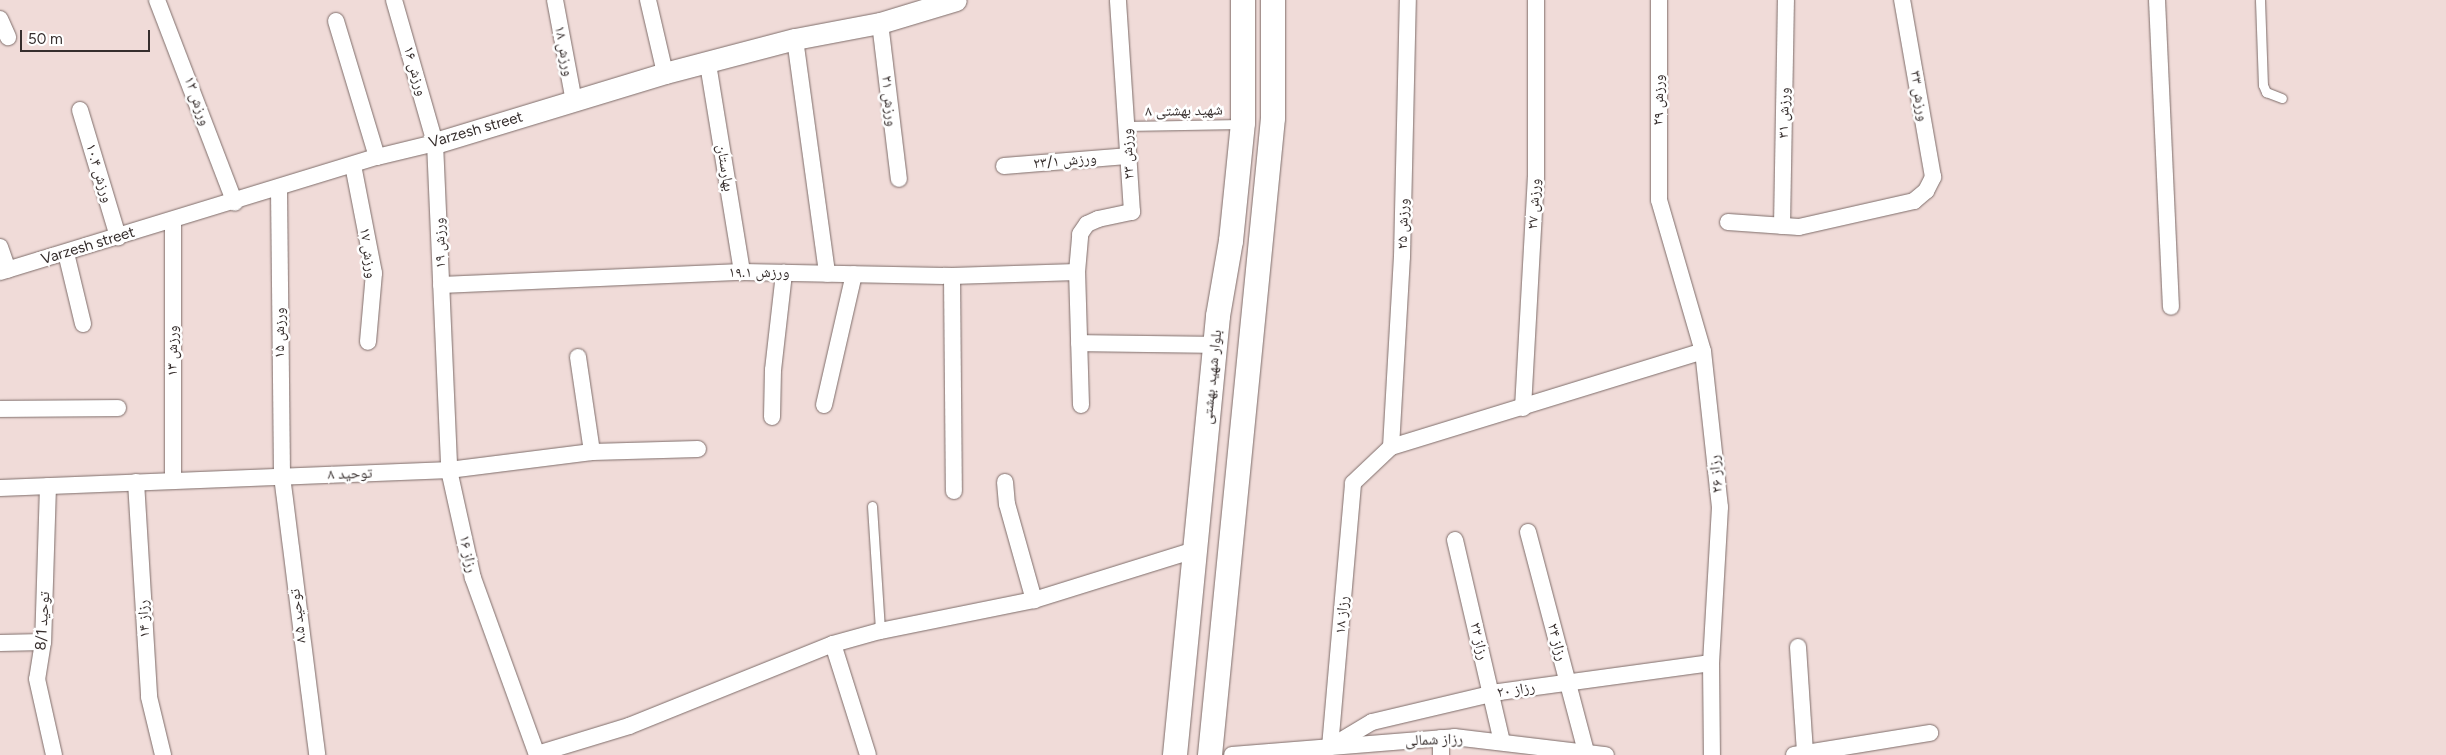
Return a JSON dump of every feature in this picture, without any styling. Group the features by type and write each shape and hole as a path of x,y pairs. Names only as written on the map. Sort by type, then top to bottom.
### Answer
{"main road":[{"name":"بلوار شهید بهشتی","path":"1175,755 1215,345 1231,241 1243,124 1242,0"},
{"path":"1210,755 1273,118 1273,0"},
{"path":"1190,597 1224,601"}],"street":[{"name":"ورزش ۱۲","path":"157,0 235,203"},
{"name":"ورزش ۱۶","path":"394,0 435,143"},
{"name":"ورزش ۱۸","path":"555,0 574,102"},
{"path":"648,0 665,73"},
{"name":"Varzesh street","path":"4,271 235,203 377,157 435,143 665,73 708,64 795,39 880,23 956,0"},
{"name":"ورزش ۲۳","path":"1077,272 1080,234 1087,224 1132,212 1118,0"},
{"name":"ورزش ۲۵","path":"1391,447 1402,257 1408,0"},
{"name":"ورزش ۲۷","path":"1523,408 1536,177 1536,0"},
{"name":"ورزش ۲۹","path":"1659,0 1659,200"},
{"name":"ورزش ۳۱","path":"1782,226 1786,0"},
{"name":"ورزش ۳۳","path":"1782,226 1799,227 1914,202 1926,191 1933,177 1902,0"},
{"path":"2158,0 2171,306"},
{"path":"0,19 8,37"},
{"path":"336,21 377,157"},
{"name":"ورزش ۲۱","path":"880,23 899,179"},
{"path":"795,39 827,274"},
{"name":"بهارستان","path":"708,64 742,272"},
{"name":"ورزش ۱۰.۴","path":"80,110 118,237"},
{"name":"ورزش ۱۹","path":"435,143 444,343"},
{"name":"ورزش ۲۳/۱","path":"1004,166 1127,156"},
{"name":"ورزش ۱۷","path":"353,165 374,273 368,342"},
{"name":"ورزش ۱۵","path":"280,189 282,476"},
{"name":"رزاز ۲۶","path":"1659,200 1703,350 1720,507 1711,664 1712,755"},
{"name":"ورزش ۱۳","path":"173,221 173,481"},
{"path":"1728,222 1782,226"},
{"path":"0,247 4,271"},
{"path":"66,253 82,324"},
{"name":"ورزش ۱۹.۱","path":"442,285 742,272 952,276 1077,272"},
{"path":"1077,272 1081,405"},
{"path":"772,417 773,370 784,273"},
{"path":"824,405 854,274"},
{"path":"952,276 954,491"},
{"name":"رزاز ۱۶","path":"444,343 449,470 473,578 537,755"},
{"path":"1079,343 1215,345"},
{"path":"1391,447 1523,408 1703,350"},
{"path":"578,357 592,452"},
{"path":"0,409 118,408"},
{"name":"رزاز ۱۸","path":"1330,747 1353,483 1391,447"},
{"name":"توحید ۸","path":"0,488 449,470 592,452 698,449"},
{"name":"توحید ۸.۵","path":"282,476 317,755"},
{"name":"رزاز ۱۴","path":"136,482 149,697 163,755"},
{"path":"1005,482 1007,504 1034,600"},
{"name":"توحید 8/1","path":"48,486 43,642 37,679 54,755"},
{"name":"رزاز ۲۴","path":"1528,532 1586,752"},
{"name":"رزاز ۲۲","path":"1455,540 1502,742"},
{"path":"537,755 629,726 833,644 880,631 1034,600 1194,550"},
{"path":"0,643 43,642"},
{"path":"833,644 868,755"},
{"path":"1798,647 1799,754 1930,733"},
{"name":"رزاز ۲۰","path":"1330,747 1372,722 1491,694 1711,664"},
{"path":"1441,738 1441,755"},
{"name":"رزاز شمالی","path":"1232,755 1293,752 1441,738 1502,742 1570,753 1586,752 1606,755"}],"lane":[{"path":"2260,0 2263,86 2266,92 2282,98"},
{"name":"شهید بهشتی ۸","path":"1126,126 1243,124"},
{"path":"872,506 880,631"}]}
